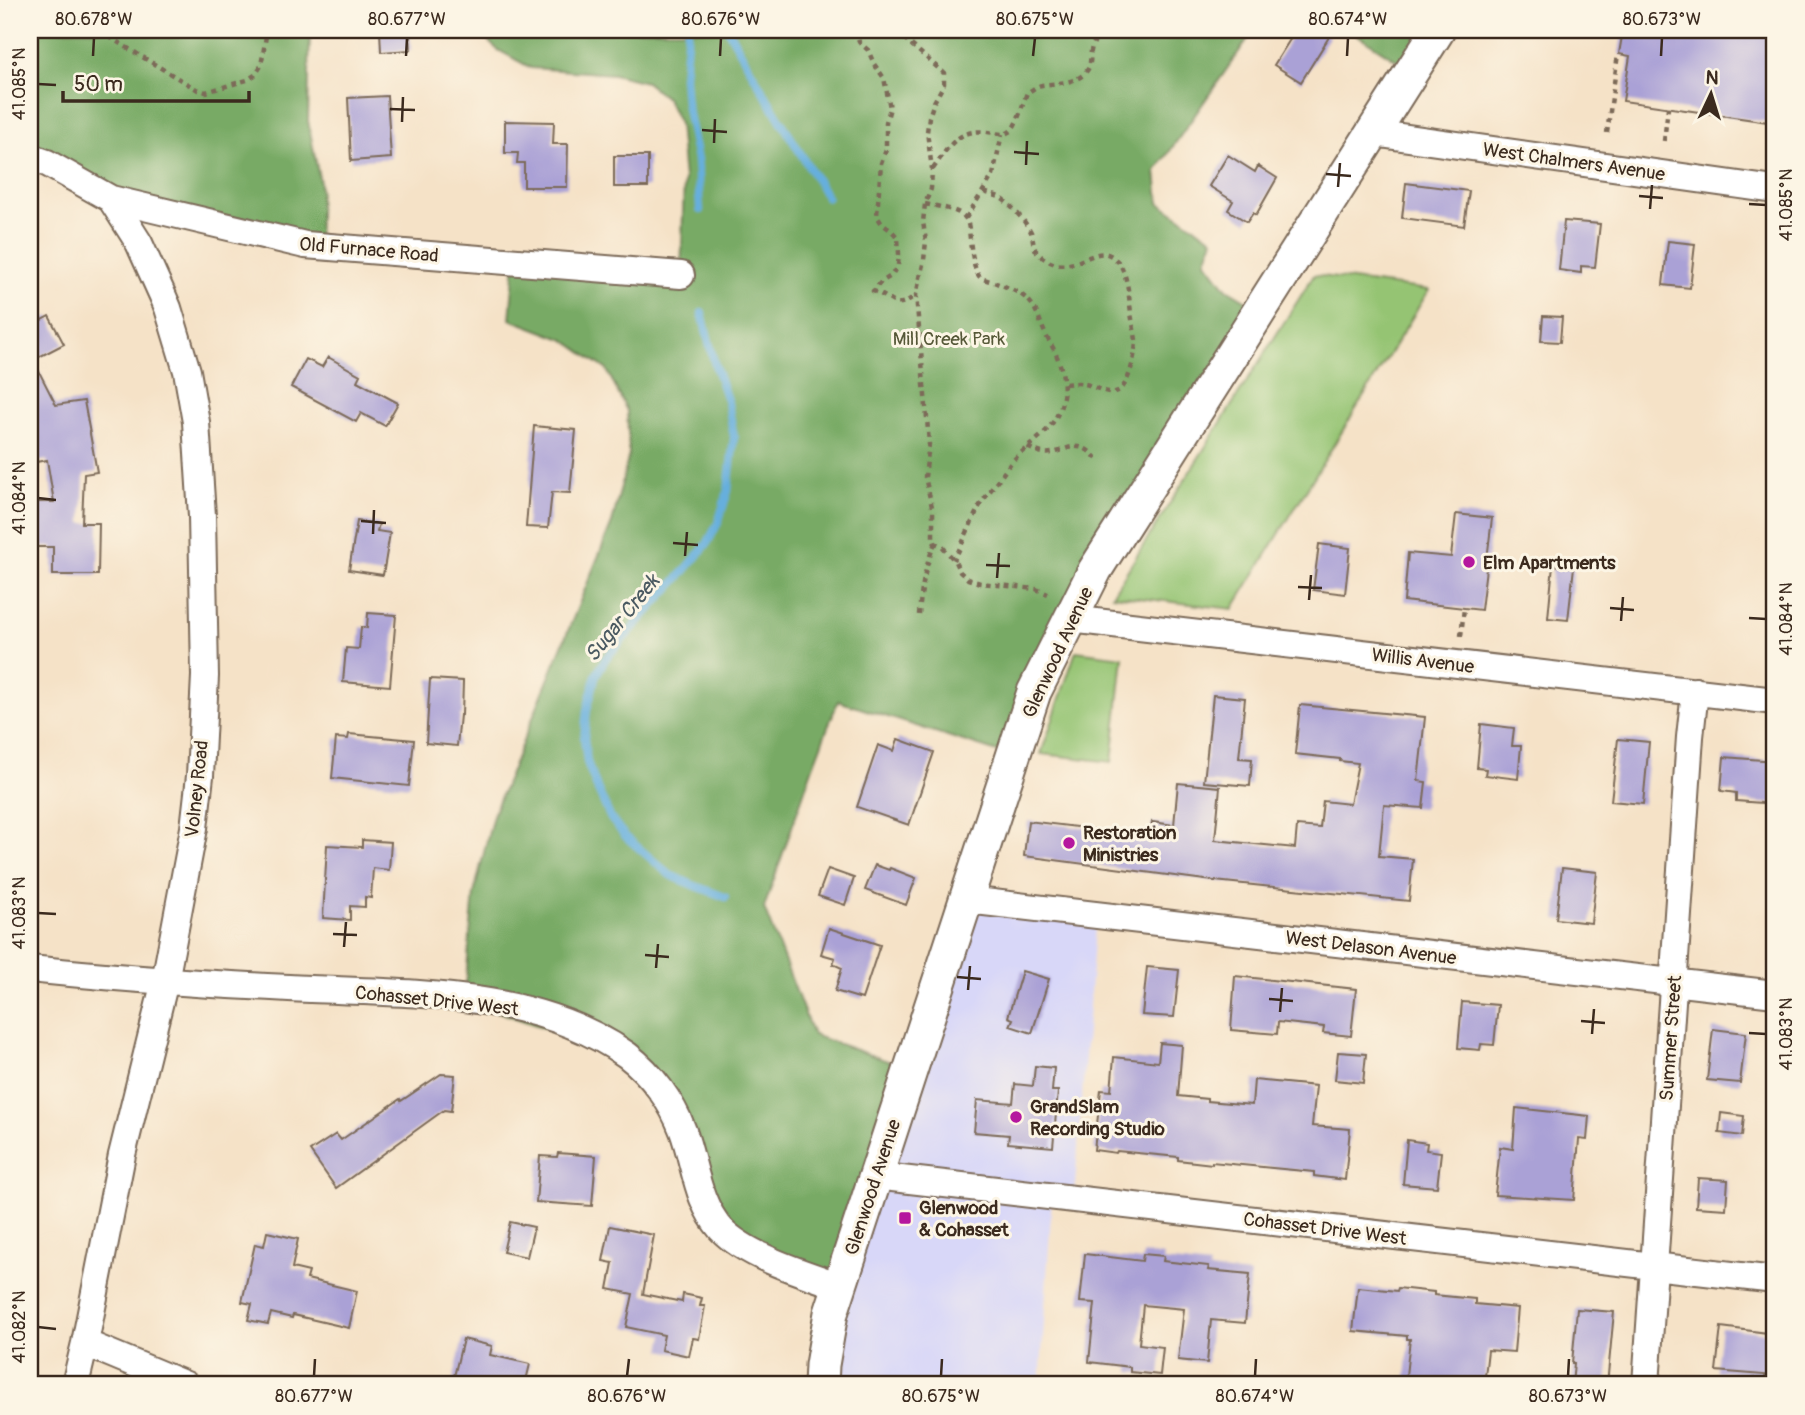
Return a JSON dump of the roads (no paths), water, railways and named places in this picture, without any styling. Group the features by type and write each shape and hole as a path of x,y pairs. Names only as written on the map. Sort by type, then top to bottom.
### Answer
{"main road":[{"name":"Glenwood Avenue","path":"821,1385 828,1323 1034,692 1095,570 1438,30"}],"street":[{"name":"West Chalmers Avenue","path":"1373,132 1775,190"},
{"name":"Old Furnace Road","path":"30,157 47,163 111,199 305,245 681,275"},
{"name":"Volney Road","path":"75,1385 122,1155 165,981 194,828 200,776 205,676 202,502 196,422 187,371 168,308 139,243 111,199"},
{"name":"Willis Avenue","path":"1070,619 1775,701"},
{"name":"Summer Street","path":"1646,1385 1695,691"},
{"name":"West Delason Avenue","path":"967,900 1775,994"},
{"name":"Cohasset Drive West","path":"30,969 291,989 395,992 517,1007 561,1021 601,1038 629,1057 651,1077 669,1101 683,1132 705,1202 711,1216 723,1231 762,1256 840,1286"},
{"name":"Cohasset Drive West","path":"875,1176 1775,1280"},
{"path":"85,1343 186,1385"}],"waterway":[{"name":"Sugar Creek","path":"688,30 684,77 697,160 700,210"},
{"path":"728,30 827,197"},
{"name":"Sugar Creek","path":"702,313 728,403 734,437 728,491 718,523 707,544 606,658 596,675 587,710 584,738 587,762 597,788 611,819 626,837 670,875 725,897"}],"place":[{"name":"Elm Apartments","path":"1469,562"},
{"name":"Restoration Ministries","path":"1069,843"},
{"name":"GrandSlam Recording Studio","path":"1016,1117"},
{"name":"Glenwood & Cohasset","path":"905,1218"}],"park label":[{"name":"Mill Creek Park","path":"949,338"}]}
